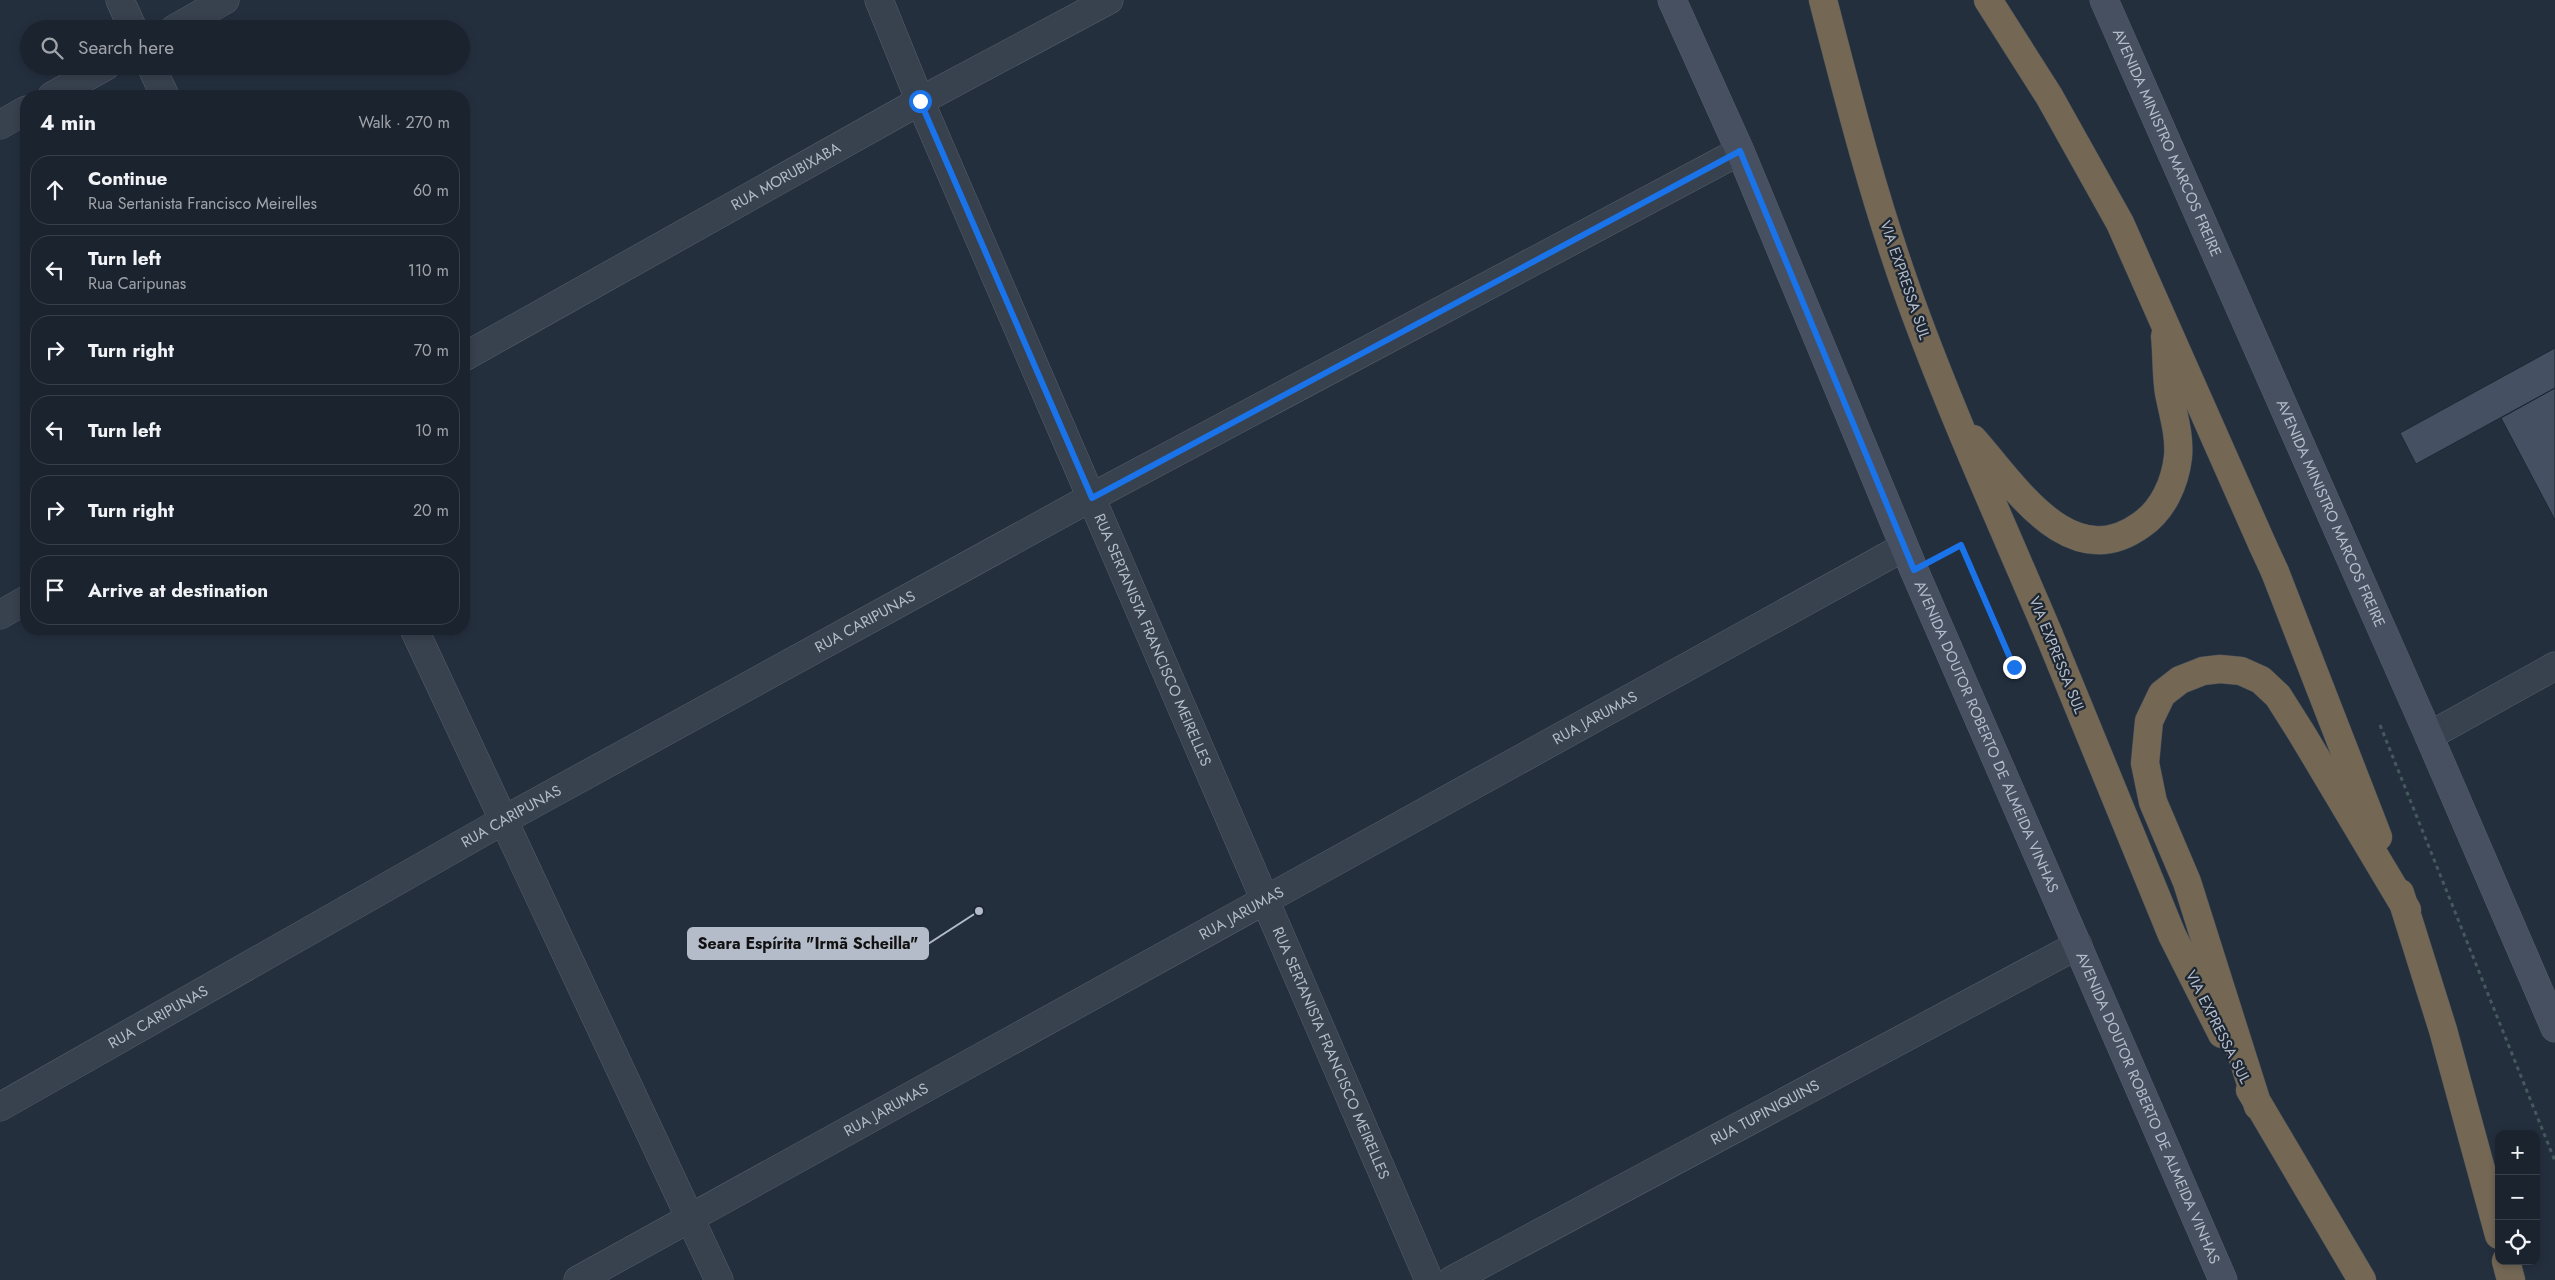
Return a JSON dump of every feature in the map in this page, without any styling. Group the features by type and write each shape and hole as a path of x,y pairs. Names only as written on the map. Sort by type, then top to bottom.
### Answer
{"highway":[{"name":"VIA EXPRESSA SUL","path":"1823,0 1852,114 1891,244 1911,302 1958,421 2049,635 2172,935 2258,1106 2362,1280"},
{"path":"1988,0 2049,96 2120,223 2275,572 2407,910 2443,1030 2495,1220"},
{"path":"1958,421 2041,516 2063,531 2083,539 2106,541 2129,534 2146,522 2167,496 2178,456 2177,428 2169,391 2164,320"},
{"path":"2258,1106 2187,882 2153,802 2145,763 2149,721 2162,694 2180,680 2211,670 2241,671 2261,680 2278,696 2407,910"},
{"path":"2507,1265 2511,1280"}],"main road":[{"name":"AVENIDA DOUTOR ROBERTO DE ALMEIDA VINHAS","path":"1672,0 1740,151 1909,558 2223,1280"},
{"name":"AVENIDA MINISTRO MARCOS FREIRE","path":"2104,0 2429,736 2555,1028"}],"street":[{"path":"120,0 129,20"},
{"path":"190,20 225,0"},
{"name":"RUA SERTANISTA FRANCISCO MEIRELLES","path":"879,0 920,101 1429,1280"},
{"name":"RUA MORUBIXABA","path":"470,354 920,101 1109,0"},
{"path":"63,90 90,75"},
{"path":"155,75 162,90"},
{"path":"0,125 20,113"},
{"name":"RUA CARIPUNAS","path":"0,1107 504,820 1092,498 1740,151"},
{"name":"RUA JARUMAS","path":"578,1280 1265,898 1909,558"},
{"path":"0,615 20,603"},
{"path":"417,635 719,1280"},
{"path":"2429,736 2555,666"},
{"name":"RUA TUPINIQUINS","path":"1452,1280 2078,944"}],"path":[{"path":"1909,558 1961,545 2014,667"}],"building":[{"path":"2555,348 2555,388 2416,464 2400,433"},
{"path":"2555,388 2555,520 2501,418"}],"place":[{"name":"Seara Espírita \"Irmã Scheilla\"","path":"979,911"}],"route":[{"path":"920,101 1092,498 1740,151 1914,570 1961,545 2014,667"}]}
